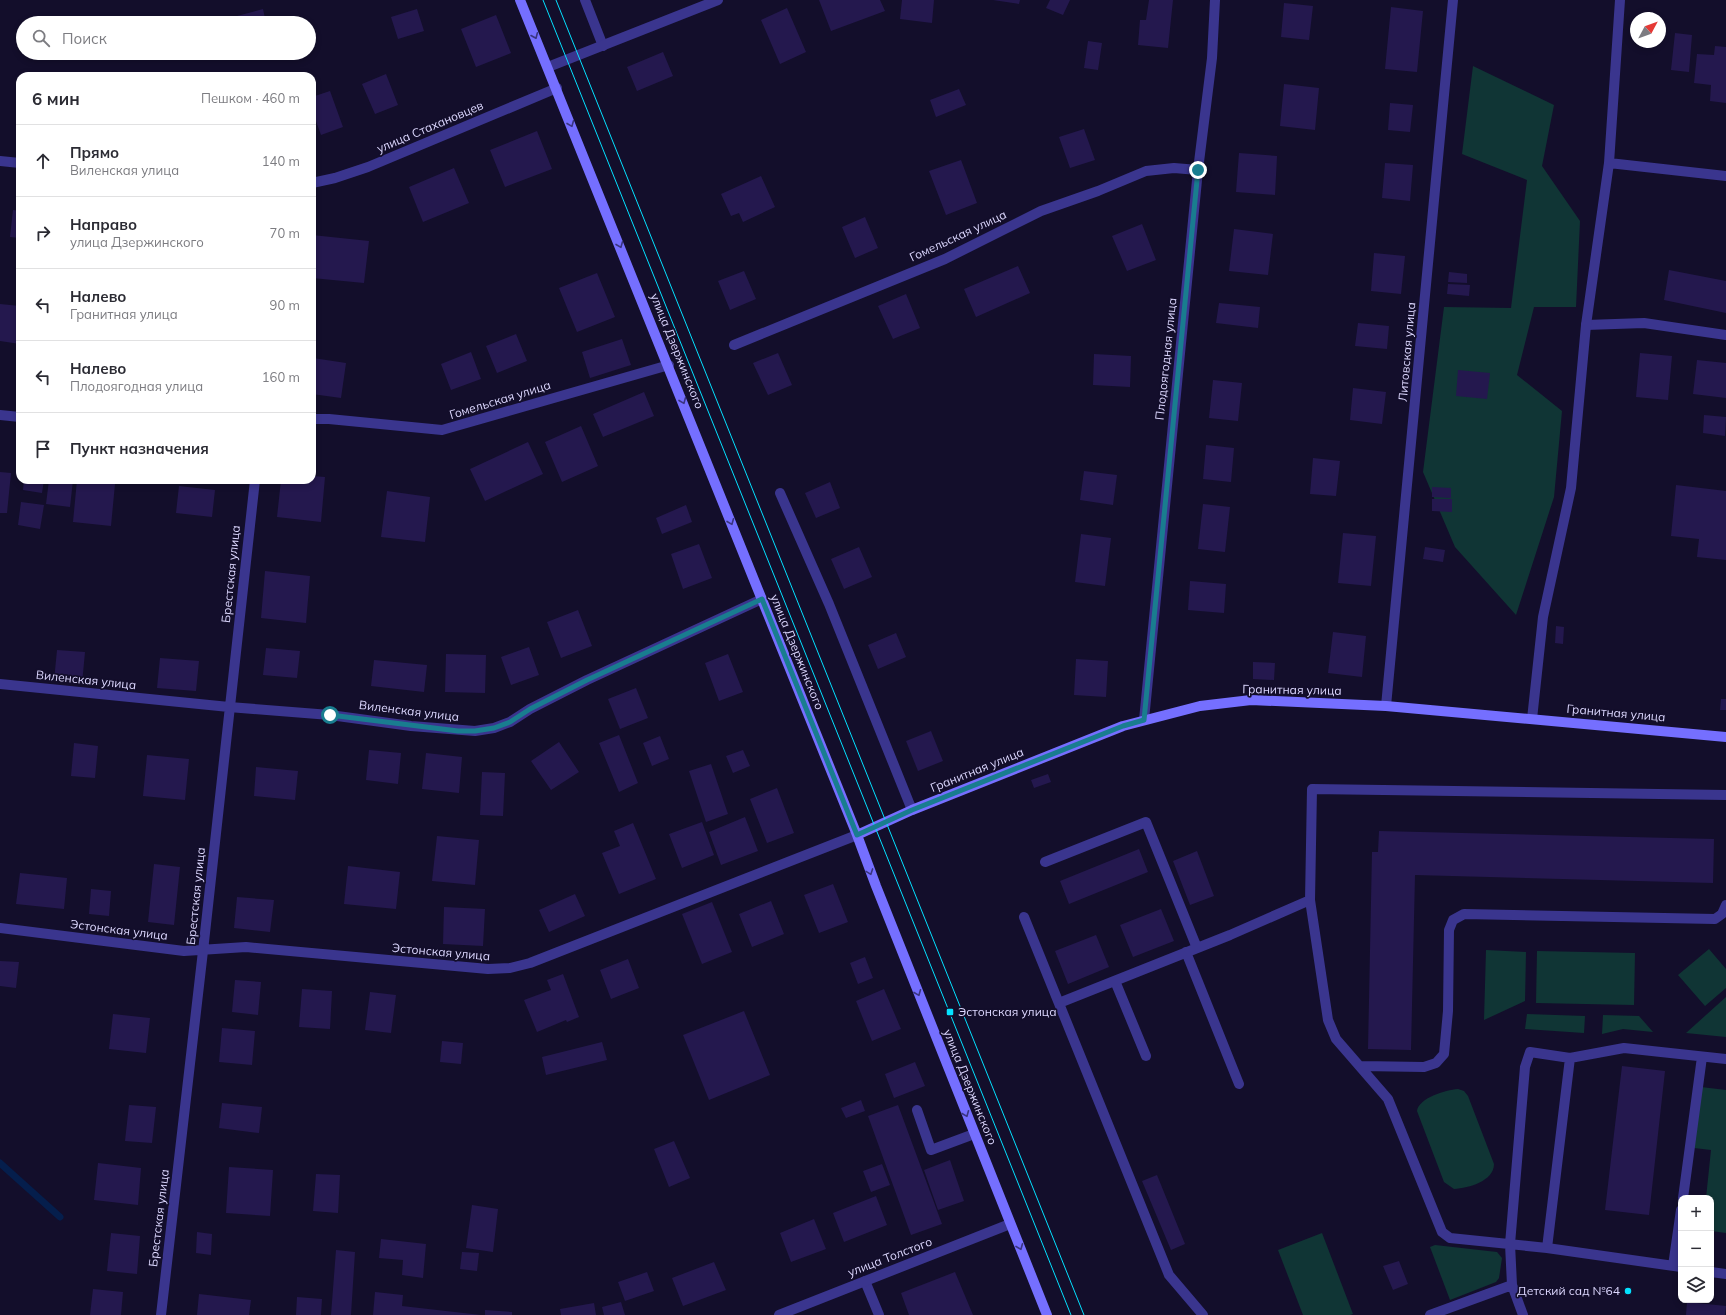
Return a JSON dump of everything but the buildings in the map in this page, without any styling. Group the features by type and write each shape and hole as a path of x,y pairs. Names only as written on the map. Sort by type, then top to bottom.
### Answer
{"main road":[{"name":"улица Дзержинского","path":"520,0 669,365 1047,1315"},
{"name":"Гранитная улица","path":"857,835 912,810 1123,726 1200,706 1251,700 1386,706 1726,737"}],"street":[{"path":"585,0 603,46"},
{"path":"548,68 718,0"},
{"name":"Плодоягодная улица","path":"1144,720 1198,170 1212,58 1215,0"},
{"name":"Литовская улица","path":"1386,706 1453,0"},
{"path":"1532,719 1543,617 1571,488 1586,325 1609,163 1620,0"},
{"name":"улица Стахановцев","path":"316,182 335,178 368,167 556,88"},
{"path":"0,161 16,163"},
{"path":"1609,163 1726,176"},
{"name":"Гомельская улица","path":"734,345 944,259 1040,211 1098,192 1146,171 1174,168 1198,170"},
{"path":"1586,325 1644,323 1726,335"},
{"name":"Гомельская улица","path":"316,419 442,430 669,365"},
{"path":"0,415 16,417"},
{"name":"Брестская улица","path":"161,1315 203,951 254,484"},
{"path":"780,493 829,604 912,810"},
{"name":"Виленская улица","path":"0,684 229,708 330,715 458,731 475,731 494,728 510,722 530,709 587,680 762,599"},
{"path":"1680,1231 1677,1267 1546,1248 1450,1238 1442,1232 1388,1099 1361,1066 1348,1054 1336,1039 1328,1020 1310,900 1312,789 1726,795"},
{"path":"1045,862 1146,822 1197,948"},
{"name":"Эстонская улица","path":"0,928 184,951 203,951 246,947 488,969 510,968 530,963 857,835"},
{"path":"1059,1003 1197,948 1310,900"},
{"path":"1361,1066 1424,1067 1436,1064 1444,1054 1448,1011 1449,930 1454,920 1464,914 1715,919 1722,914 1726,905"},
{"path":"1024,917 1169,1275 1203,1315"},
{"path":"1186,952 1239,1084"},
{"path":"1115,981 1146,1056"},
{"path":"1523,1315 1512,1285 1510,1244 1526,1066 1530,1052 1570,1058 1624,1048 1726,1059"},
{"path":"1683,1195 1702,1057"},
{"path":"1546,1248 1570,1058"},
{"path":"917,1110 932,1150 974,1134"},
{"name":"улица Толстого","path":"778,1315 1010,1224"},
{"path":"1714,1272 1726,1274"},
{"path":"865,1281 879,1315"},
{"path":"1430,1315 1512,1285"}],"green space":[{"path":"1473,66 1554,105 1542,166 1580,221 1576,307 1534,307 1517,375 1562,411 1554,497 1516,615 1455,547 1423,472 1444,307 1511,308 1527,180 1462,154"},
{"path":"1709,949 1726,969 1726,988 1705,1006 1678,975"},
{"path":"1486,950 1526,952 1525,1001 1484,1020"},
{"path":"1537,951 1635,953 1634,1005 1536,1003"},
{"path":"1726,997 1726,1037 1686,1033"},
{"path":"1527,1014 1585,1016 1584,1033 1525,1029"},
{"path":"1603,1015 1639,1016 1653,1032 1623,1029 1602,1034"},
{"path":"1701,1087 1726,1090 1726,1233 1714,1231 1714,1195 1706,1195 1711,1150 1694,1148"},
{"path":"1458,1089 1464,1091 1468,1096 1494,1164 1490,1175 1485,1179 1467,1187 1454,1189 1444,1182 1417,1111 1422,1102 1427,1099 1446,1091"},
{"path":"1322,1233 1353,1314 1303,1315 1278,1250"},
{"path":"1435,1245 1497,1252 1502,1258 1499,1278 1496,1282 1450,1300 1430,1247"}],"waterway":[{"path":"0,1163 60,1217"}],"tram line":[{"path":"543,0 1071,1315"},
{"path":"556,0 1084,1315"}],"place":[{"name":"Эстонская улица","path":"950,1012"},
{"name":"Детский сад №64","path":"1628,1291"}],"route":[{"path":"330,715 458,731 475,731 494,728 510,722 530,709 587,680 762,599 857,835 912,810 1123,726 1144,720 1198,170"}]}
